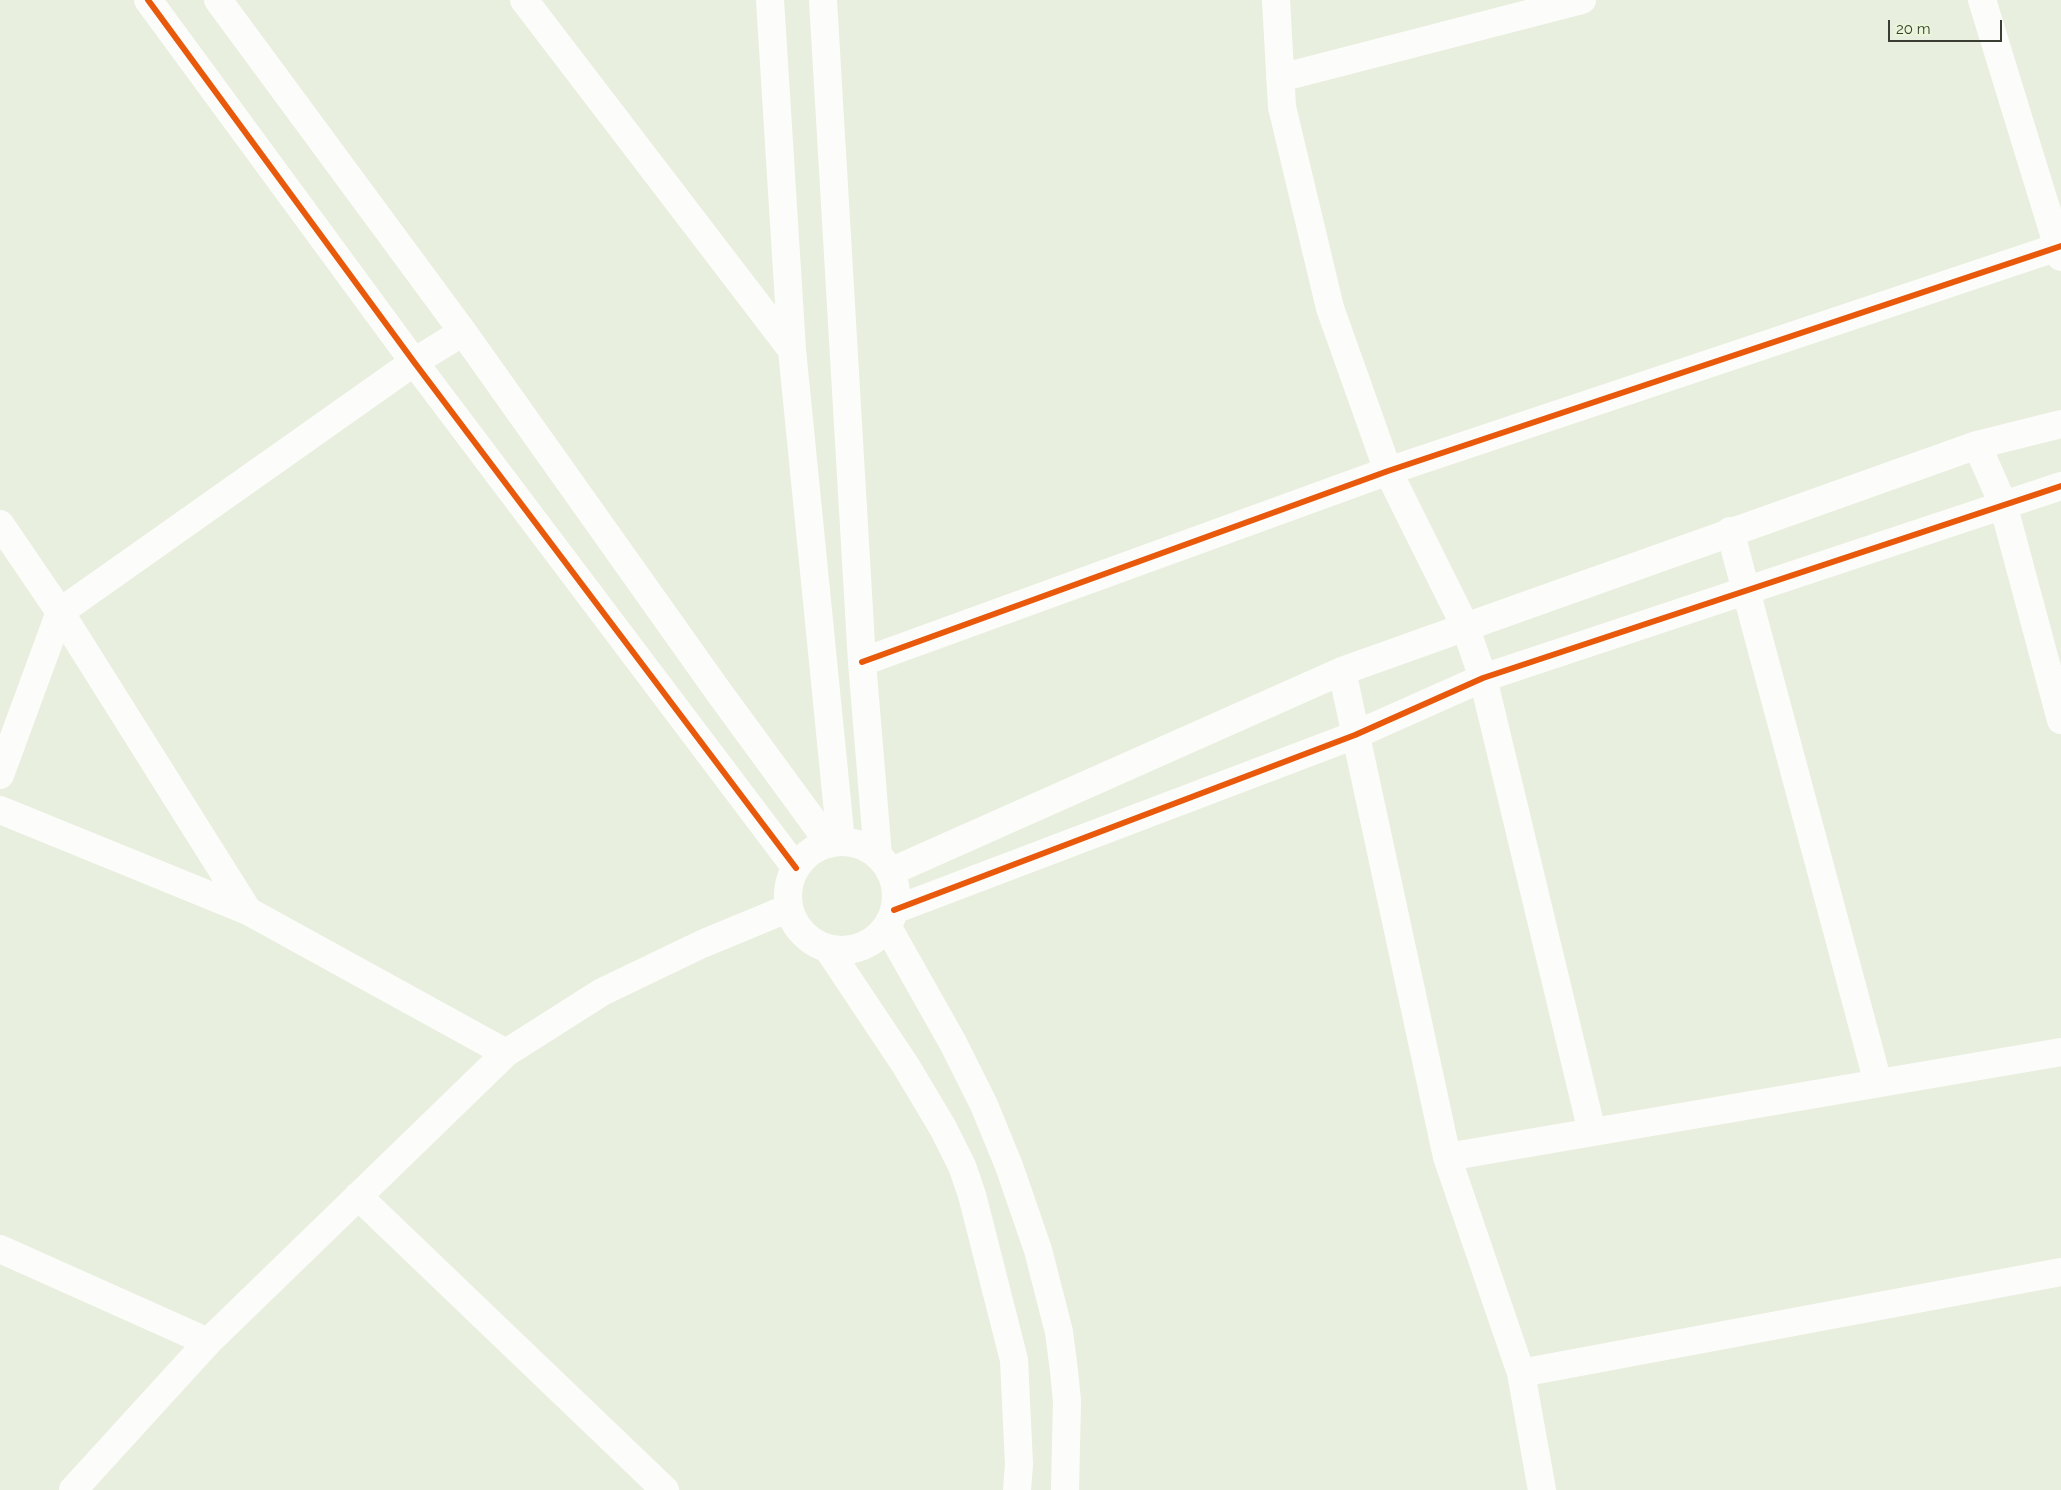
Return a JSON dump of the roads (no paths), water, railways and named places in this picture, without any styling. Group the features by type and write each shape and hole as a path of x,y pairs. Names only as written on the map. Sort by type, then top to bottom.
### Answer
{"street":[{"path":"148,0 414,362 796,868"},
{"path":"218,0 463,332 712,683 835,843"},
{"path":"524,0 792,350"},
{"path":"770,0 792,350 835,843"},
{"path":"823,0 862,662 884,864 896,891 891,918 876,938 862,947 845,950 828,949 815,944 803,934 794,922 789,908 790,880 796,868 805,857 816,849 835,843 860,846 884,864"},
{"path":"1276,0 1282,108 1330,308 1388,471 1465,626 1483,678 1592,1132"},
{"path":"1280,78 1582,0"},
{"path":"862,662 1388,471 2060,250 1982,0"},
{"path":"0,775 60,612 414,362 463,332"},
{"path":"884,864 1342,671 1977,445 2061,424"},
{"path":"1977,445 2003,504 2061,720"},
{"path":"891,918 1355,735 1483,678 2061,486"},
{"path":"0,524 60,612 248,911"},
{"path":"1730,532 1878,1083"},
{"path":"1342,671 1447,1157 1521,1373 1542,1490"},
{"path":"0,810 248,911 506,1053"},
{"path":"73,1490 208,1342 506,1053 602,992 702,944 789,908"},
{"path":"891,918 984,1105 1009,1166 1038,1250 1058,1332 1064,1370 1067,1401 1065,1490"},
{"path":"828,949 906,1066 943,1128 965,1173 1014,1360 1019,1464 1017,1490"},
{"path":"1447,1157 2061,1052"},
{"path":"358,1196 665,1490"},
{"path":"0,1249 208,1342"},
{"path":"1521,1373 2061,1272"}]}
